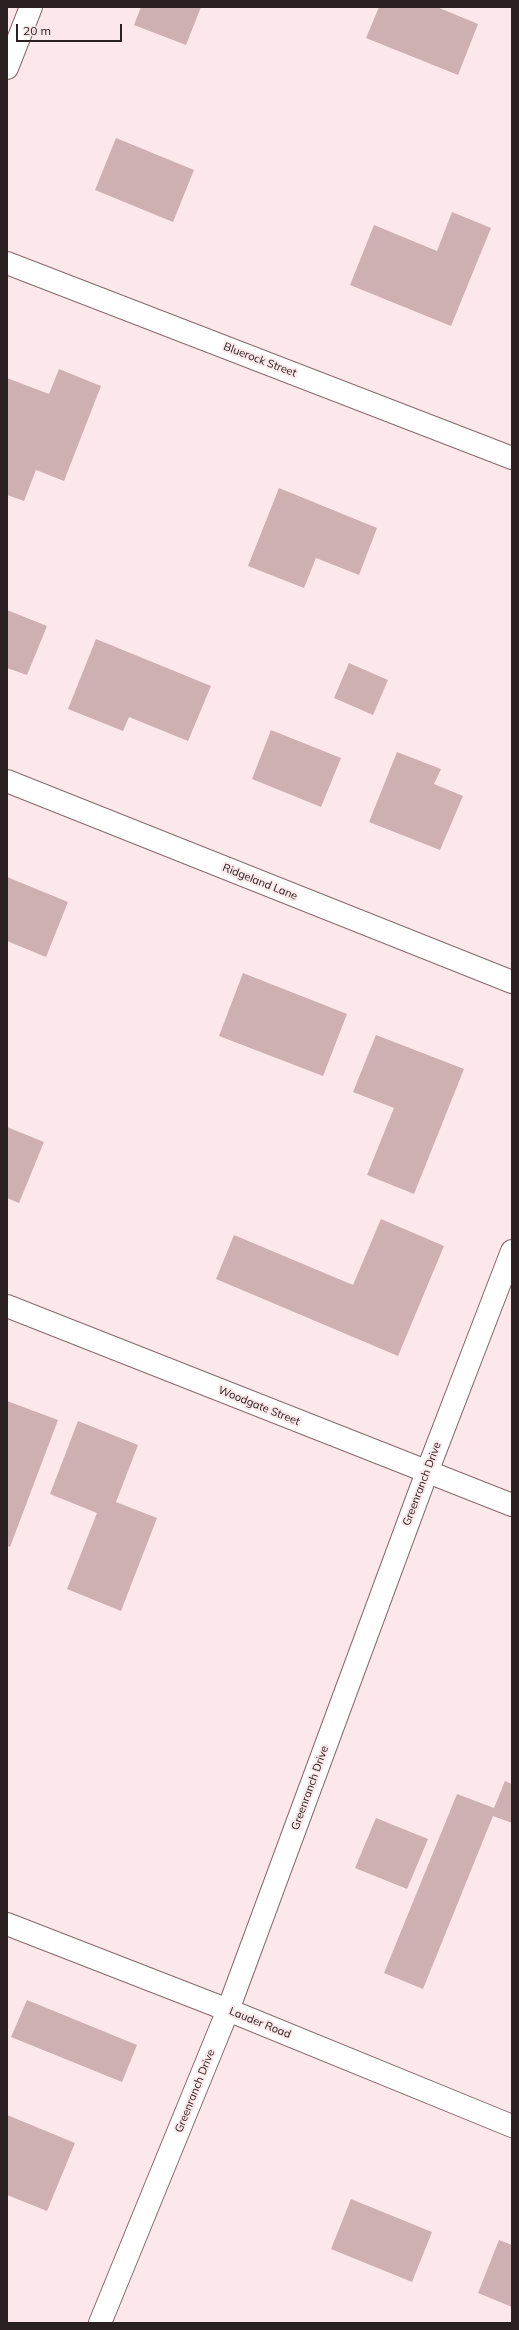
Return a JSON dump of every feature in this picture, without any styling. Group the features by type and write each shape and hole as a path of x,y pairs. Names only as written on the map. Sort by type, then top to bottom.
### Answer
{"street":[{"path":"7,68 31,7"},
{"name":"Bluerock Street","path":"7,262 512,458"},
{"name":"Ridgeland Lane","path":"7,781 512,982"},
{"name":"Greenranch Drive","path":"100,2323 228,2010 427,1472 512,1251"},
{"name":"Woodgate Street","path":"7,1306 512,1505"},
{"name":"Lauder Road","path":"7,1924 228,2010 512,2126"}],"building":[{"path":"141,7 201,7 186,45 134,25"},
{"path":"379,7 437,7 478,24 458,75 366,38"},
{"path":"116,138 194,170 173,222 95,190"},
{"path":"452,212 491,228 451,326 350,285 374,225 437,251"},
{"path":"59,369 101,386 64,481 36,470 24,501 7,495 7,378 49,394"},
{"path":"279,488 377,528 359,575 316,558 304,588 248,566"},
{"path":"7,610 47,626 27,675 7,668"},
{"path":"96,639 211,686 188,741 129,717 123,731 68,709"},
{"path":"349,663 388,680 373,715 334,698"},
{"path":"271,730 341,758 321,807 252,779"},
{"path":"397,752 441,769 434,784 463,796 440,850 369,822"},
{"path":"7,877 68,902 46,957 7,941"},
{"path":"243,973 347,1014 323,1076 219,1036"},
{"path":"376,1035 464,1069 414,1194 367,1175 394,1108 353,1092"},
{"path":"7,1127 44,1142 19,1203 7,1198"},
{"path":"381,1219 444,1246 398,1356 216,1279 234,1235 353,1285"},
{"path":"7,1401 58,1420 10,1547 7,1546"},
{"path":"78,1421 138,1445 116,1502 157,1518 121,1611 67,1589 97,1513 50,1494"},
{"path":"505,1781 512,1784 512,1823 493,1816 423,1989 384,1973 457,1794 494,1808"},
{"path":"376,1818 428,1839 407,1889 355,1868"},
{"path":"27,2000 137,2045 122,2082 11,2037"},
{"path":"7,2115 75,2143 47,2211 7,2195"},
{"path":"351,2199 432,2232 412,2282 331,2249"},
{"path":"499,2240 512,2245 512,2307 478,2293"}]}
